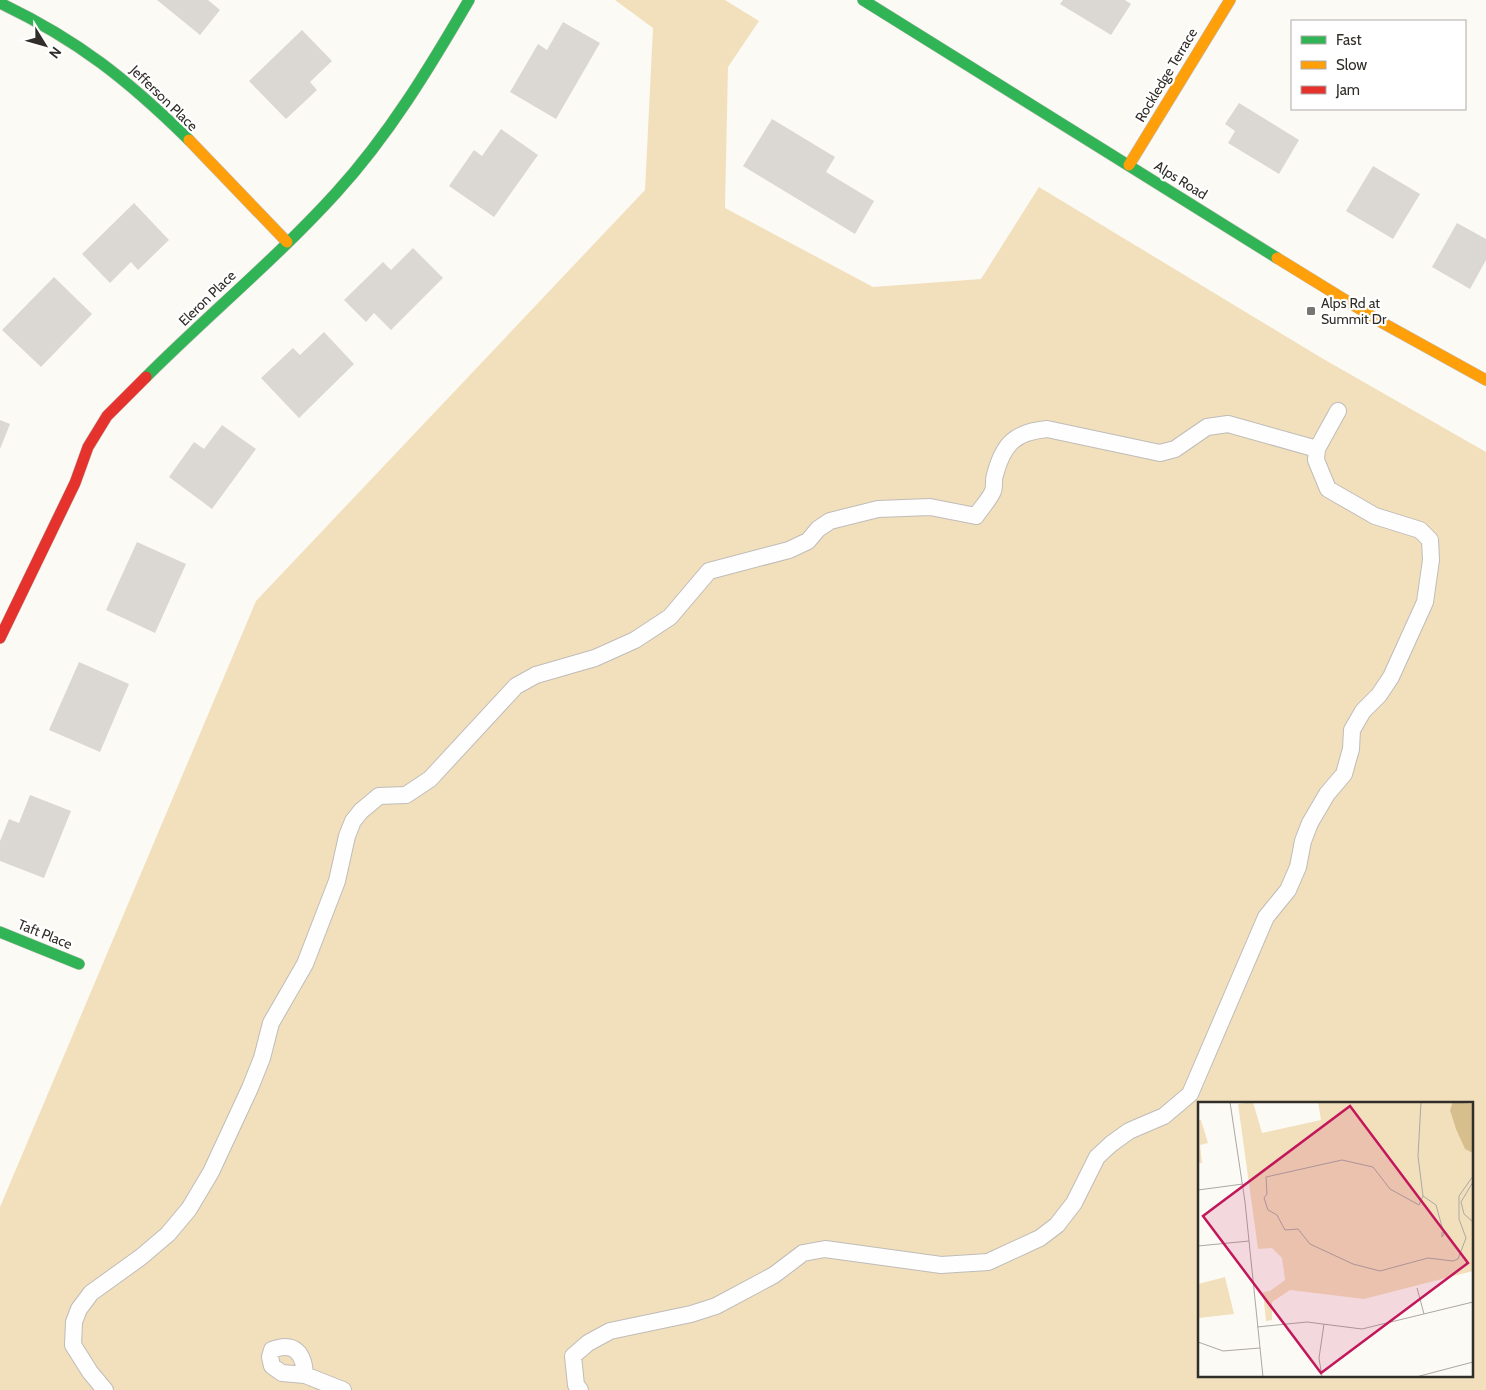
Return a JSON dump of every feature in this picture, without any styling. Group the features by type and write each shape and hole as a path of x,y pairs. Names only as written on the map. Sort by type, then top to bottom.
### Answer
{"street":[{"name":"Eleron Place","path":"0,638 75,483 88,448 107,416 316,215 372,148 406,102 469,0"},
{"name":"Alps Road","path":"863,0 1381,322 1486,380"},
{"name":"Rockledge Terrace","path":"1129,165 1230,0"},
{"name":"Jefferson Place","path":"0,3 59,32 101,60 126,81 287,242"},
{"name":"Taft Place","path":"0,932 79,964"}],"lane":[{"path":"577,1388 573,1356 588,1343 610,1331 692,1314 716,1306 774,1276 803,1253 825,1249 941,1265 988,1262 1011,1253 1040,1238 1057,1225 1074,1203 1098,1158 1111,1144 1129,1132 1164,1116 1190,1094 1266,917 1288,890 1298,867 1303,841 1310,823 1327,794 1344,774 1351,749 1352,730 1363,711 1379,696 1391,677 1425,602 1429,582 1430,540 1420,530 1376,516 1328,489 1316,460 1317,448 1338,411"},
{"path":"105,1390 90,1372 73,1345 74,1322 79,1309 91,1293 142,1257 168,1234 189,1209 211,1172 262,1058 270,1023 305,964 337,881 347,836 353,821 360,811 379,796 406,795 430,779 516,686 536,676 595,658 636,640 670,617 709,571 789,550 808,541 818,529 830,521 878,509 930,507 976,516 994,490 994,478 1000,456 1011,440 1029,431 1047,429 1160,453 1175,449 1207,427 1228,424 1317,448"},
{"path":"305,1375 343,1390"}],"shaded area":[{"path":"615,0 725,0 759,21 728,67 725,208 873,287 981,279 1039,187 1320,357 1486,452 1486,1390 0,1390 0,1207 256,601 645,190 653,28"}],"building":[{"path":"157,0 208,0 220,10 200,35"},
{"path":"1063,0 1125,0 1131,4 1111,35 1060,4"},
{"path":"563,22 600,43 556,119 510,92 538,44 547,50"},
{"path":"302,30 332,61 310,82 317,90 286,119 249,81"},
{"path":"1239,103 1299,140 1279,174 1228,143 1235,131 1225,124"},
{"path":"772,119 835,157 826,172 874,201 855,234 743,166"},
{"path":"501,129 538,155 494,217 449,186 474,150 482,156"},
{"path":"1373,166 1420,194 1393,239 1346,211"},
{"path":"134,203 169,240 138,270 131,262 110,283 82,254"},
{"path":"1457,223 1486,239 1486,260 1470,289 1432,267"},
{"path":"413,248 443,278 391,330 374,313 366,322 344,300 383,262 391,270"},
{"path":"54,277 92,314 41,367 2,330"},
{"path":"324,332 354,364 299,418 261,378 293,348 300,355"},
{"path":"0,420 10,424 0,449"},
{"path":"222,425 256,449 212,509 169,477 194,442 204,449"},
{"path":"137,542 186,564 155,633 106,610"},
{"path":"79,662 129,684 100,752 49,730"},
{"path":"30,795 71,811 44,878 0,861 0,841 9,819 19,823"}],"traffic: fast":[{"path":"146,377 290,240 355,171 408,100 469,0"},
{"path":"863,0 1277,258"},
{"path":"0,3 54,32 101,63 145,98 189,140"},
{"path":"0,932 79,964"}],"traffic: slow":[{"path":"1129,165 1230,0"},
{"path":"189,140 287,242"},
{"path":"1277,258 1381,322 1486,380"}],"traffic: jam":[{"path":"0,638 75,483 88,447 107,416 146,377"}],"place":[{"name":"Alps Rd at Summit Dr","path":"1311,311"}]}
